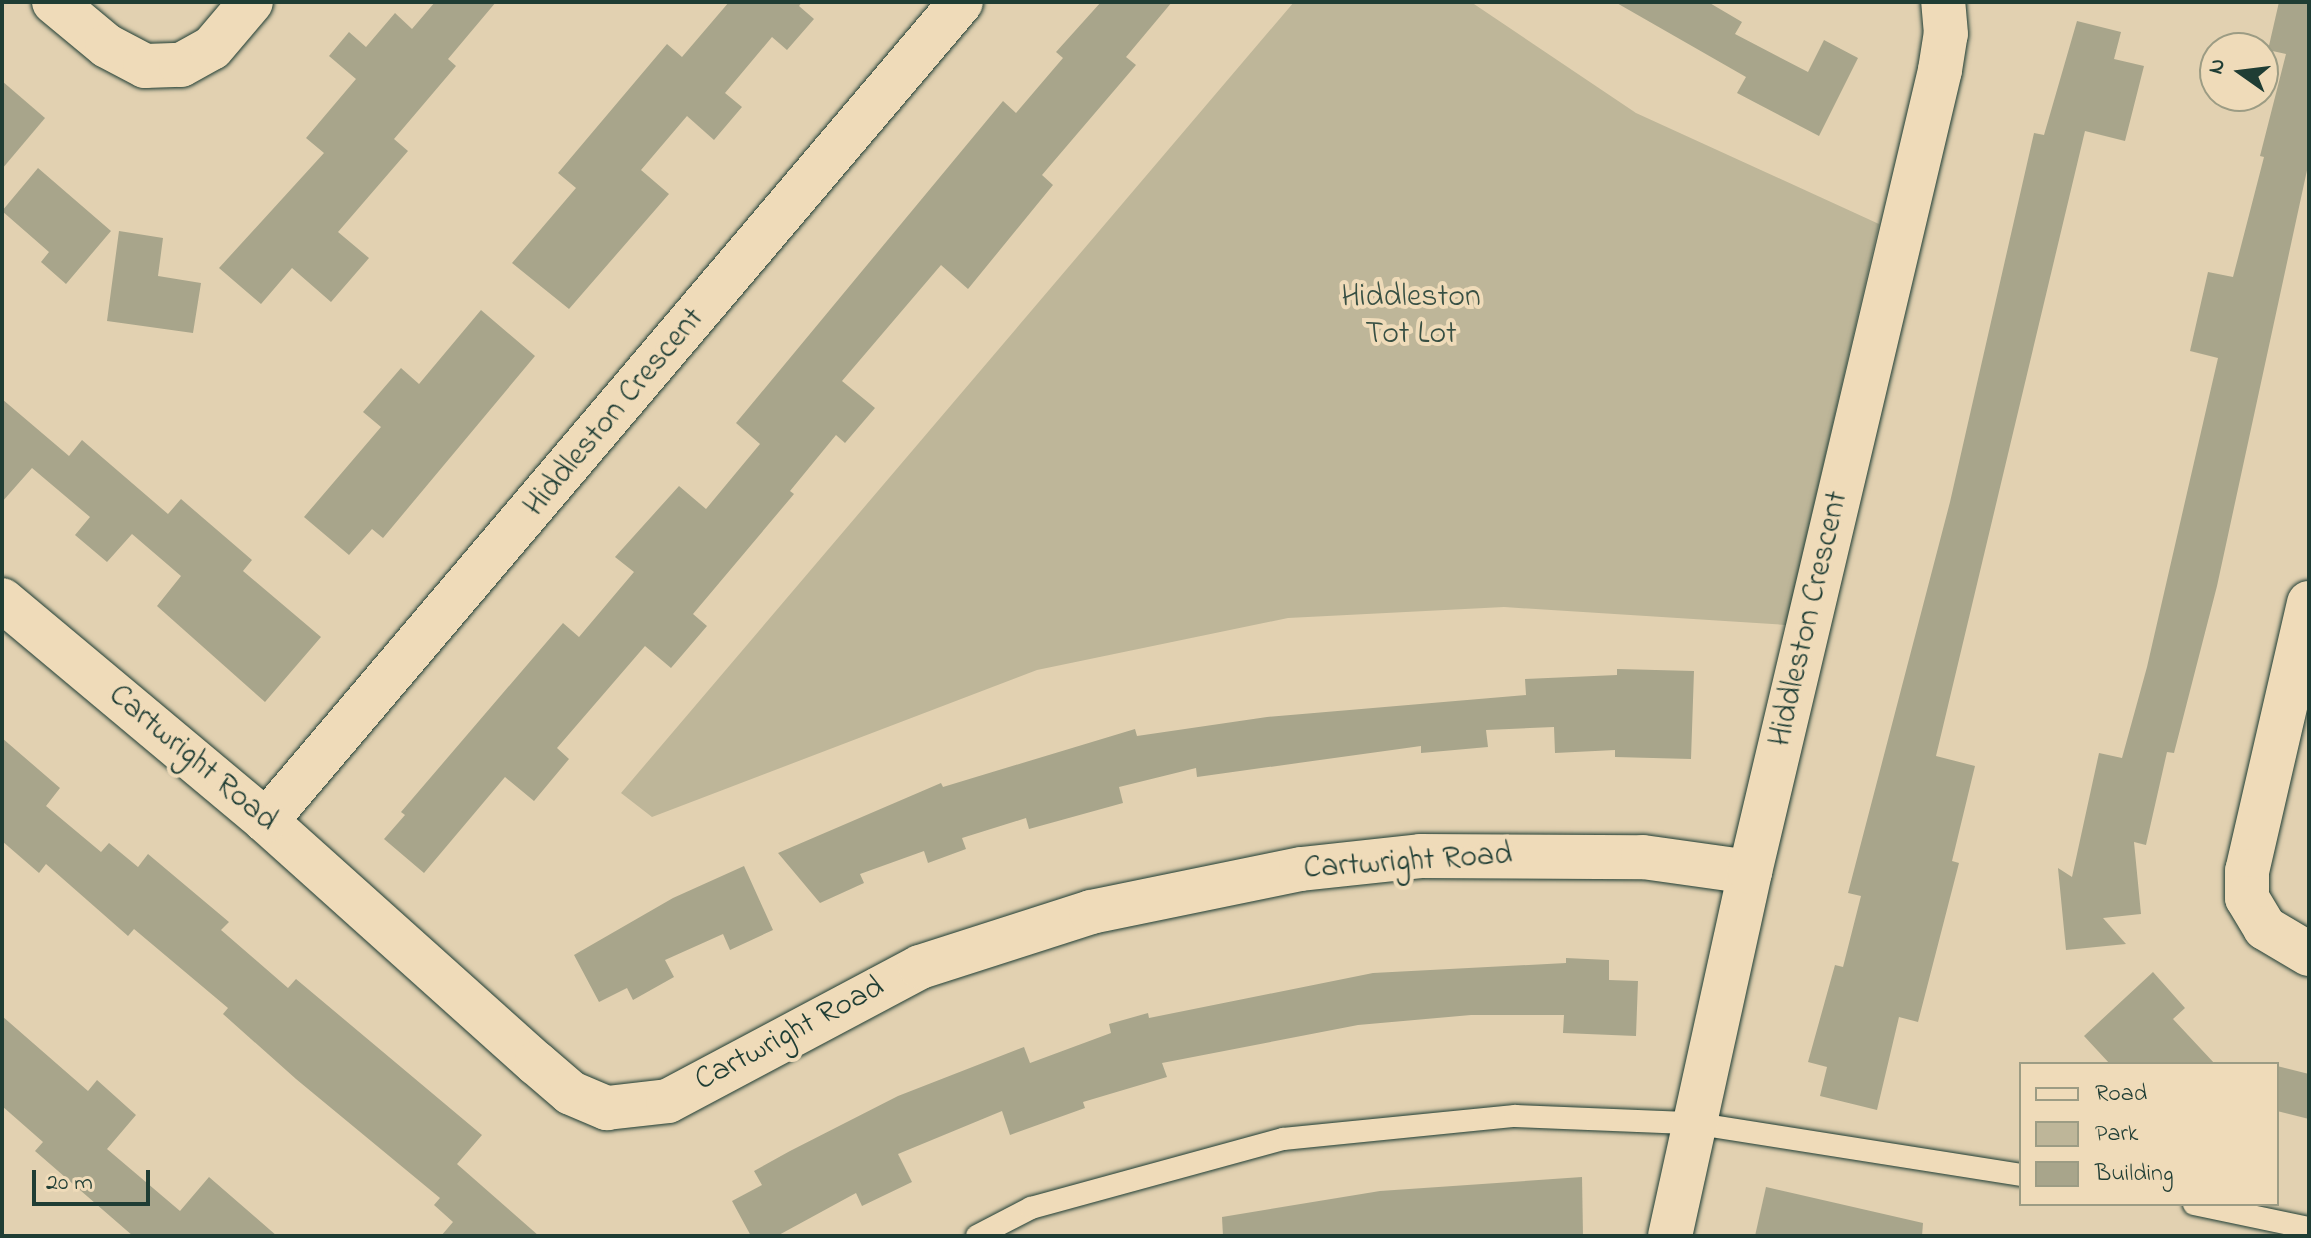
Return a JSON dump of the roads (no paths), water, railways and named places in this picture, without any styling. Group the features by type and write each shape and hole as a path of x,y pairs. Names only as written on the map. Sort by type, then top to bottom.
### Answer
{"street":[{"path":"54,2 107,46 145,66 181,65 212,48 251,2"},
{"name":"Hiddleston Crescent","path":"266,821 961,2"},
{"name":"Hiddleston Crescent","path":"1670,1236 1750,872 1940,70 1946,34 1943,2"},
{"name":"Cartwright Road","path":"2,600 266,821 571,1093 607,1108 668,1101 920,967 1091,912 1301,869 1420,856 1643,857 1750,872"},
{"path":"2309,603 2247,871 2247,898 2265,928 2309,954"}],"lane":[{"path":"977,1236 1031,1208 1283,1139 1515,1116 1693,1123 2019,1175"},
{"path":"2204,1206 2309,1228"}],"park label":[{"name":"Hiddleston Tot Lot","path":"1411,318"}]}
